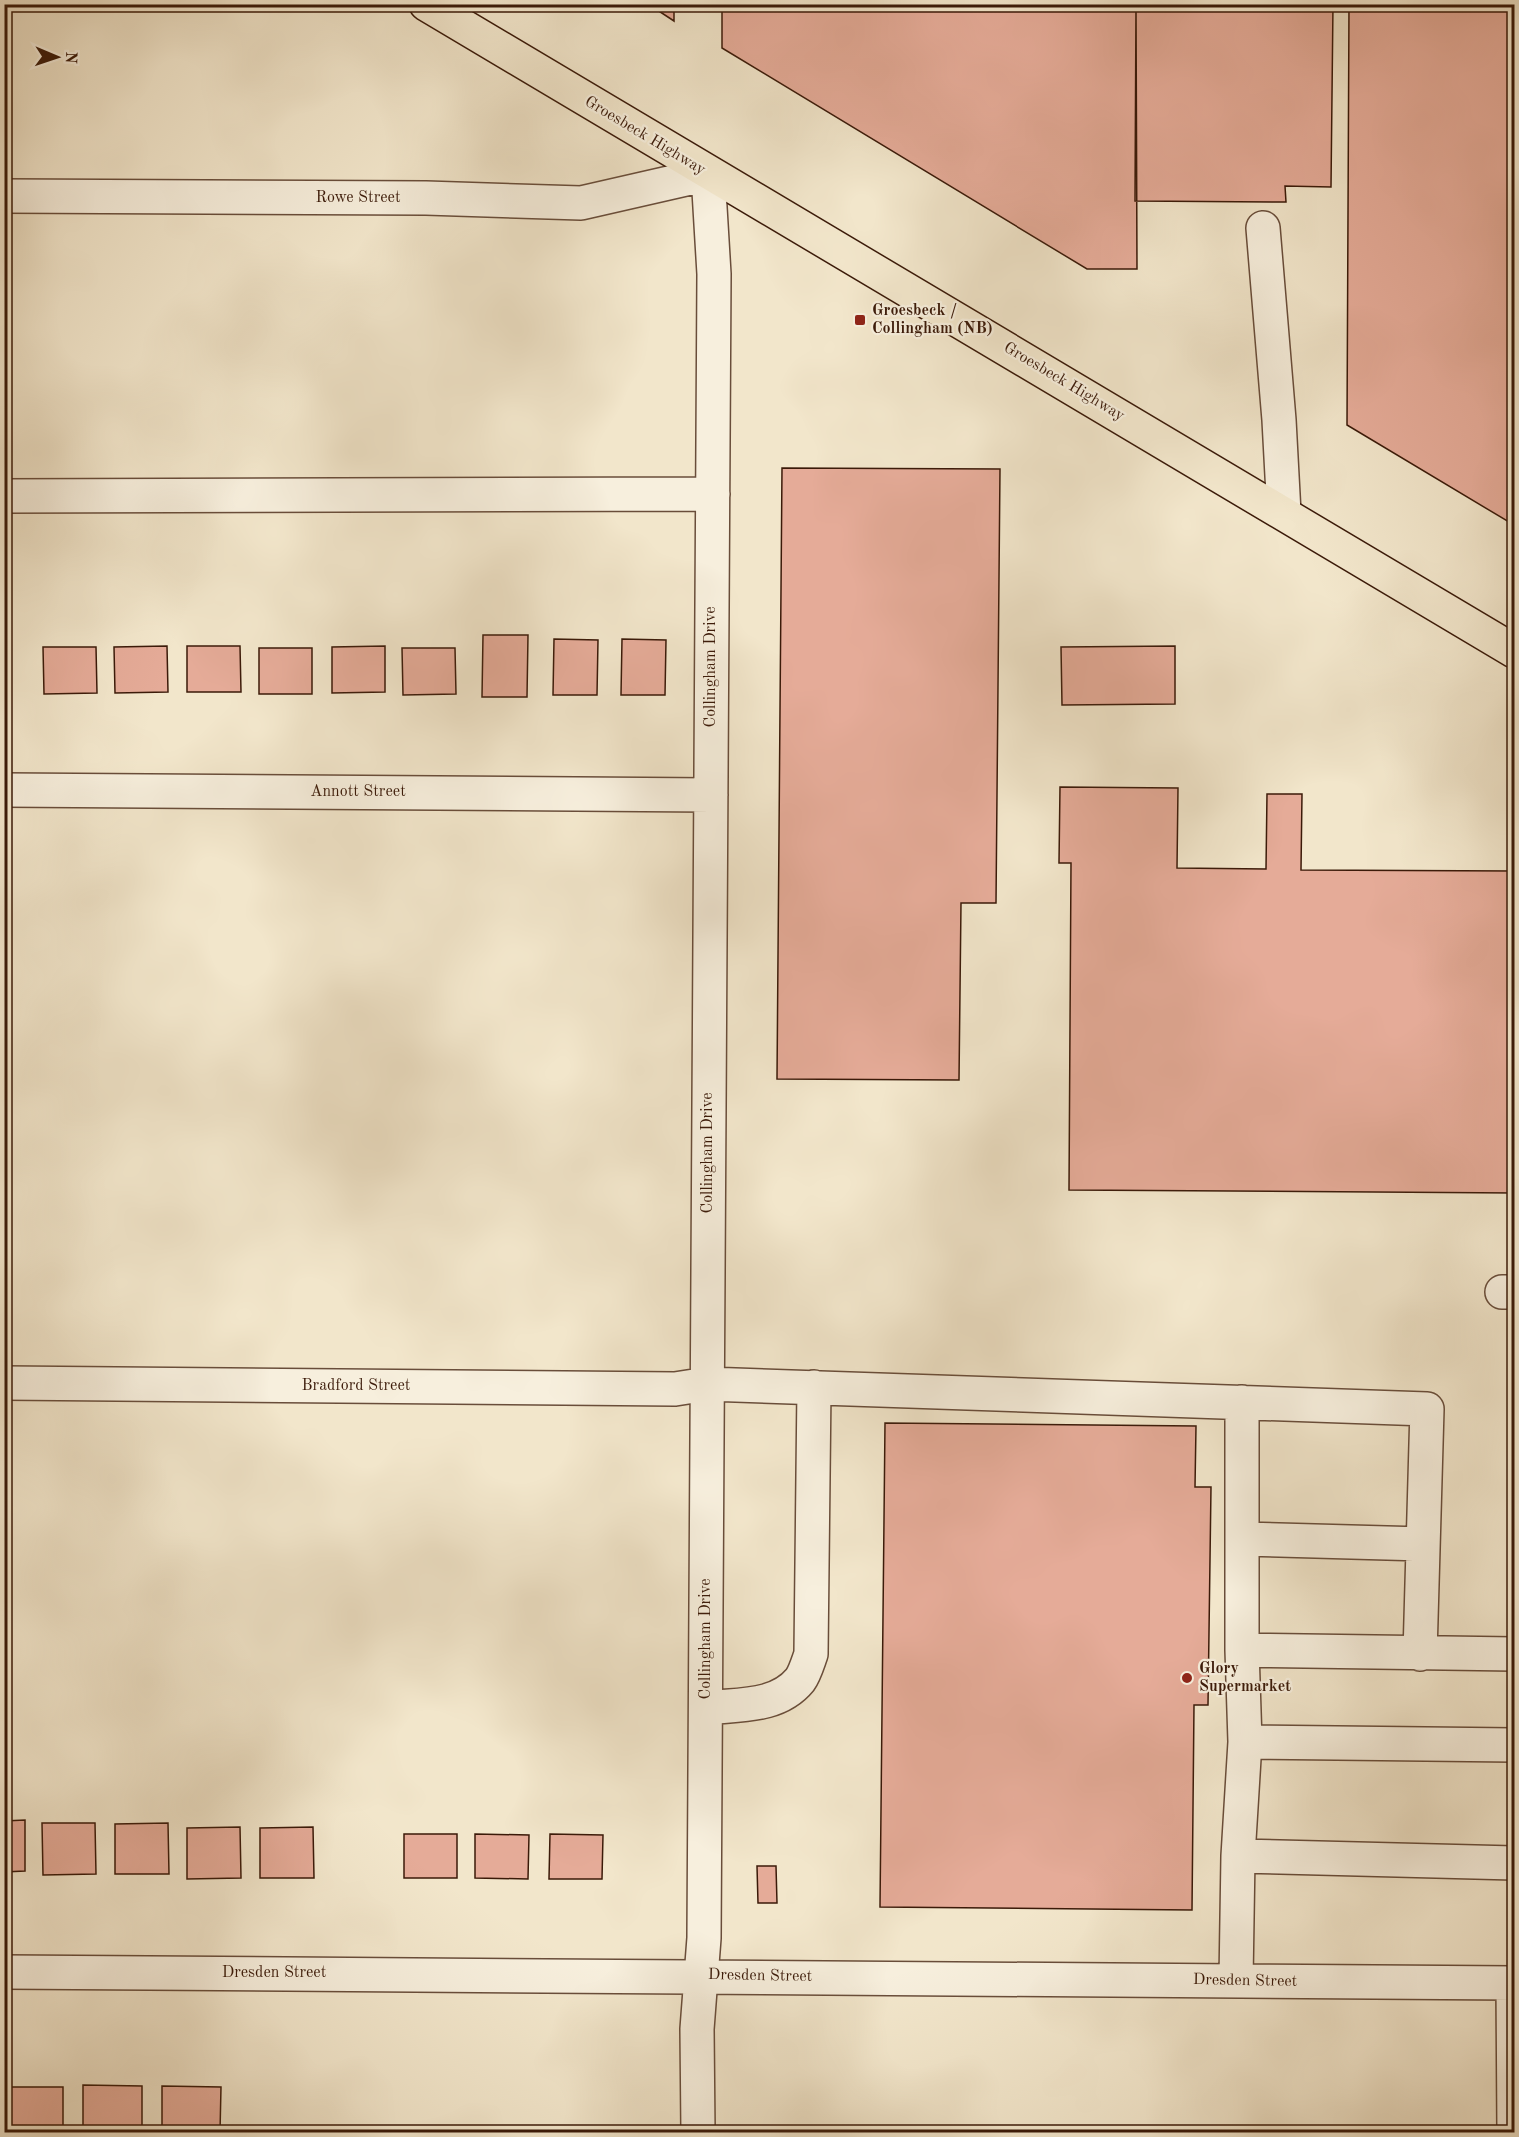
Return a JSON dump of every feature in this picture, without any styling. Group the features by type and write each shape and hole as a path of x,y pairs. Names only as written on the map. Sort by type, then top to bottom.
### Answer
{"main road":[{"name":"Groesbeck Highway","path":"426,4 708,174 1515,651"}],"street":[{"name":"Rowe Street","path":"4,196 414,198 581,203 708,174"},
{"name":"Collingham Drive","path":"698,2133 697,2029 704,1938 706,1708 714,273 708,174"},
{"path":"1263,228 1279,420 1284,513"},
{"path":"4,496 712,494"},
{"name":"Annott Street","path":"4,790 711,795"},
{"name":"Bradford Street","path":"4,1383 675,1389 707,1384 1427,1409 1423,1544"},
{"path":"706,1708 766,1702 786,1694 801,1679 811,1654 814,1387"},
{"path":"1236,1980 1238,1856 1245,1742 1242,1650 1242,1402"},
{"path":"1242,1539 1423,1544 1420,1654"},
{"path":"1242,1650 1515,1654"},
{"path":"1245,1742 1515,1745"},
{"path":"1238,1856 1515,1863"},
{"name":"Dresden Street","path":"4,1972 701,1975 1514,1983"},
{"path":"1514,1983 1514,2133"}],"building":[{"path":"648,4 674,4 674,21"},
{"path":"722,4 1136,4 1137,269 1087,269 722,48"},
{"path":"1136,4 1333,4 1331,187 1285,186 1286,202 1135,201"},
{"path":"1349,4 1514,4 1514,525 1347,425"},
{"path":"782,468 1000,469 996,903 961,903 959,1080 777,1079"},
{"path":"483,635 528,635 527,697 482,697"},
{"path":"554,639 598,640 597,695 553,695"},
{"path":"622,639 666,640 665,695 621,695"},
{"path":"167,646 168,692 115,693 114,647"},
{"path":"187,646 240,646 241,692 187,692"},
{"path":"385,646 385,692 332,693 332,647"},
{"path":"1175,646 1175,704 1062,705 1061,647"},
{"path":"43,647 96,647 97,693 44,694"},
{"path":"259,648 312,648 312,694 259,694"},
{"path":"402,648 455,648 456,694 403,695"},
{"path":"1060,787 1178,788 1177,868 1266,869 1267,794 1302,794 1301,870 1514,871 1514,1193 1069,1190 1071,863 1059,863"},
{"path":"885,1423 1196,1426 1195,1487 1211,1487 1208,1705 1194,1705 1192,1910 880,1907"},
{"path":"25,1820 25,1871 4,1872 4,1821"},
{"path":"42,1823 95,1823 96,1874 43,1875"},
{"path":"168,1823 169,1874 115,1874 115,1824"},
{"path":"240,1827 241,1878 187,1879 187,1828"},
{"path":"313,1827 314,1878 260,1878 260,1828"},
{"path":"404,1834 457,1834 457,1878 404,1878"},
{"path":"475,1834 529,1835 528,1879 475,1878"},
{"path":"550,1834 603,1835 602,1879 549,1879"},
{"path":"757,1866 776,1866 777,1903 758,1903"},
{"path":"83,2085 142,2086 142,2132 83,2132"},
{"path":"162,2086 221,2087 220,2132 162,2132"},
{"path":"4,2087 63,2087 63,2132 4,2132"}],"place":[{"name":"Groesbeck / Collingham (NB)","path":"860,320"},
{"name":"Glory Supermarket","path":"1187,1678"}]}
